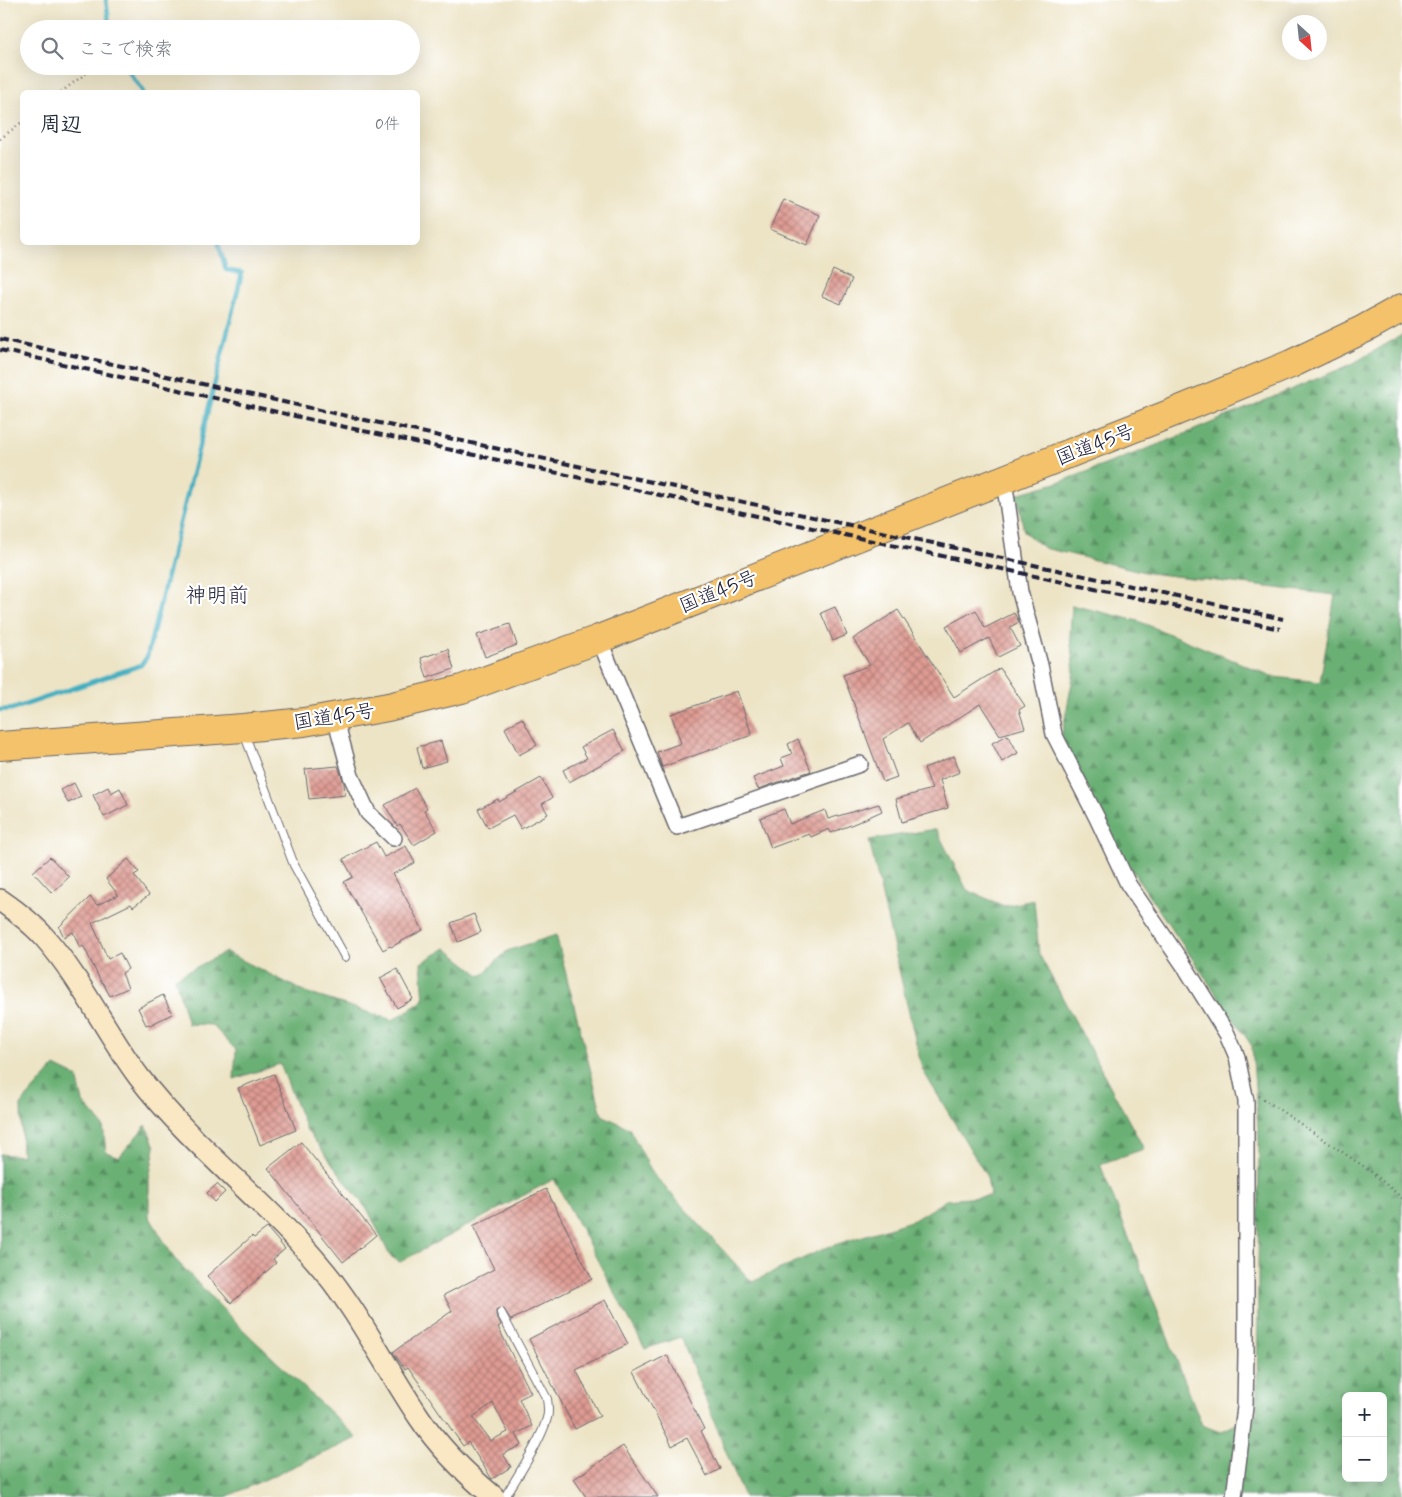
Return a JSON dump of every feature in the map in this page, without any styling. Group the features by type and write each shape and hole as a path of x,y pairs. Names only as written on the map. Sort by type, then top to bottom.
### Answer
{"highway":[{"name":"国道45号","path":"0,746 242,728 336,717 388,707 462,689 599,639 1172,413 1291,364 1364,329 1402,308"}],"street":[{"path":"1004,480 1020,592 1040,665 1054,734 1128,884 1187,970 1227,1034 1237,1057 1246,1101 1247,1164 1245,1407 1234,1497"},
{"path":"599,639 677,827 860,764"},
{"path":"336,717 351,776 368,813 394,838"},
{"path":"0,900 44,937 136,1072 172,1118 287,1230 315,1260 341,1292 420,1419 468,1475 494,1497"}],"lane":[{"path":"242,728 294,865 346,957"},
{"path":"502,1314 548,1406 548,1416 543,1429 505,1497"}],"path":[{"path":"64,90 84,75"},
{"path":"0,139 20,124"},
{"path":"1243,1085 1369,1170 1402,1198"}],"green space":[{"path":"1402,335 1402,1497 744,1497 681,1337 645,1349 554,1179 400,1262 390,1256 369,1212 306,1129 280,1064 234,1079 236,1050 212,1025 188,1024 175,978 226,952 307,993 393,1020 424,1000 421,963 446,948 481,976 507,951 556,935 602,1115 629,1128 653,1174 752,1282 828,1247 914,1220 946,1200 990,1196 987,1177 922,1069 869,840 936,829 967,890 1004,906 1034,900 1039,954 1144,1149 1100,1164 1202,1425 1220,1432 1257,1414 1259,1142 1252,1046 1137,878 1058,755 1074,672 1070,636 1072,605 1138,621 1274,677 1320,682 1335,595 1149,573 1044,548 1024,532 1017,494 1063,481 1180,436 1352,364"},
{"path":"55,1066 77,1077 83,1102 103,1126 106,1152 119,1157 146,1125 155,1147 149,1179 149,1216 174,1258 236,1323 357,1438 226,1497 0,1497 0,1154 22,1156 21,1104"}],"building":[{"path":"783,199 820,215 807,245 770,229"},
{"path":"833,270 852,279 841,304 822,296"},
{"path":"835,607 847,635 833,641 821,613"},
{"path":"898,610 954,697 1000,668 1025,706 1019,710 1025,728 1000,735 980,704 920,743 908,723 883,739 897,777 883,782 843,675 870,665 853,639"},
{"path":"976,610 985,628 1014,613 1019,622 1010,627 1020,646 998,657 989,638 961,653 946,626"},
{"path":"510,624 517,645 485,657 477,635"},
{"path":"448,649 454,669 427,678 421,658"},
{"path":"737,691 752,735 662,767 657,752 681,743 671,714"},
{"path":"522,718 537,745 519,755 505,728"},
{"path":"613,730 625,751 569,782 563,770 587,758 581,747"},
{"path":"1008,735 1018,753 1002,762 992,743"},
{"path":"798,739 811,771 758,789 753,778 784,766 781,758 792,754 788,744"},
{"path":"441,741 447,761 422,768 417,747"},
{"path":"954,756 960,772 940,780 948,808 902,822 896,799 932,789 924,768"},
{"path":"338,766 344,783 345,795 309,799 305,769"},
{"path":"541,778 552,798 542,804 548,814 521,829 513,815 488,828 478,809 498,799 499,802"},
{"path":"74,783 81,797 68,803 61,790"},
{"path":"108,787 111,793 120,788 128,805 104,817 93,795"},
{"path":"415,788 427,808 424,810 437,831 414,845 400,824 397,826 385,805"},
{"path":"879,804 882,811 831,833 829,829 811,837 809,834 771,848 760,818 784,809 790,824 825,810 828,819"},
{"path":"376,842 384,857 406,846 415,863 393,874 423,930 383,950 344,882 353,877 343,859"},
{"path":"50,857 69,877 52,893 33,872"},
{"path":"128,859 139,872 134,875 149,895 133,907 131,904 92,923 108,959 120,953 128,969 122,973 128,988 110,996 85,949 83,946 80,948 73,932 64,937 59,927 90,897 97,905 118,895 106,879"},
{"path":"474,914 481,932 458,942 451,923"},
{"path":"397,969 413,999 397,1008 380,978"},
{"path":"163,995 172,1014 150,1025 146,1025 138,1008"},
{"path":"274,1074 296,1130 260,1145 238,1088"},
{"path":"301,1142 376,1235 343,1262 268,1168"},
{"path":"217,1184 225,1192 215,1202 207,1193"},
{"path":"546,1189 592,1279 511,1320 504,1309 499,1308 496,1310 496,1315 501,1325 498,1327 531,1393 519,1399 532,1426 516,1434 522,1445 503,1454 511,1467 492,1479 468,1442 463,1446 408,1367 405,1369 393,1352 452,1311 444,1295 494,1269 473,1226","holes":["493,1403 508,1432 490,1441 473,1417"]},
{"path":"267,1228 285,1249 273,1259 276,1263 231,1303 207,1276 252,1236 254,1238"},
{"path":"605,1300 628,1344 576,1370 600,1416 575,1429 529,1339"},
{"path":"667,1355 704,1429 701,1431 720,1469 707,1476 687,1438 672,1446 634,1372"},
{"path":"623,1446 658,1497 586,1497 574,1479"}],"waterway":[{"path":"106,0 109,20"},
{"path":"131,75 142,90"},
{"path":"0,710 13,709 141,665 147,657 242,273 226,270 219,245"}],"railway":[{"path":"0,339 1283,619"},
{"path":"0,350 322,422 1280,629"}],"district":[{"name":"神明前","path":"217,595"}]}
